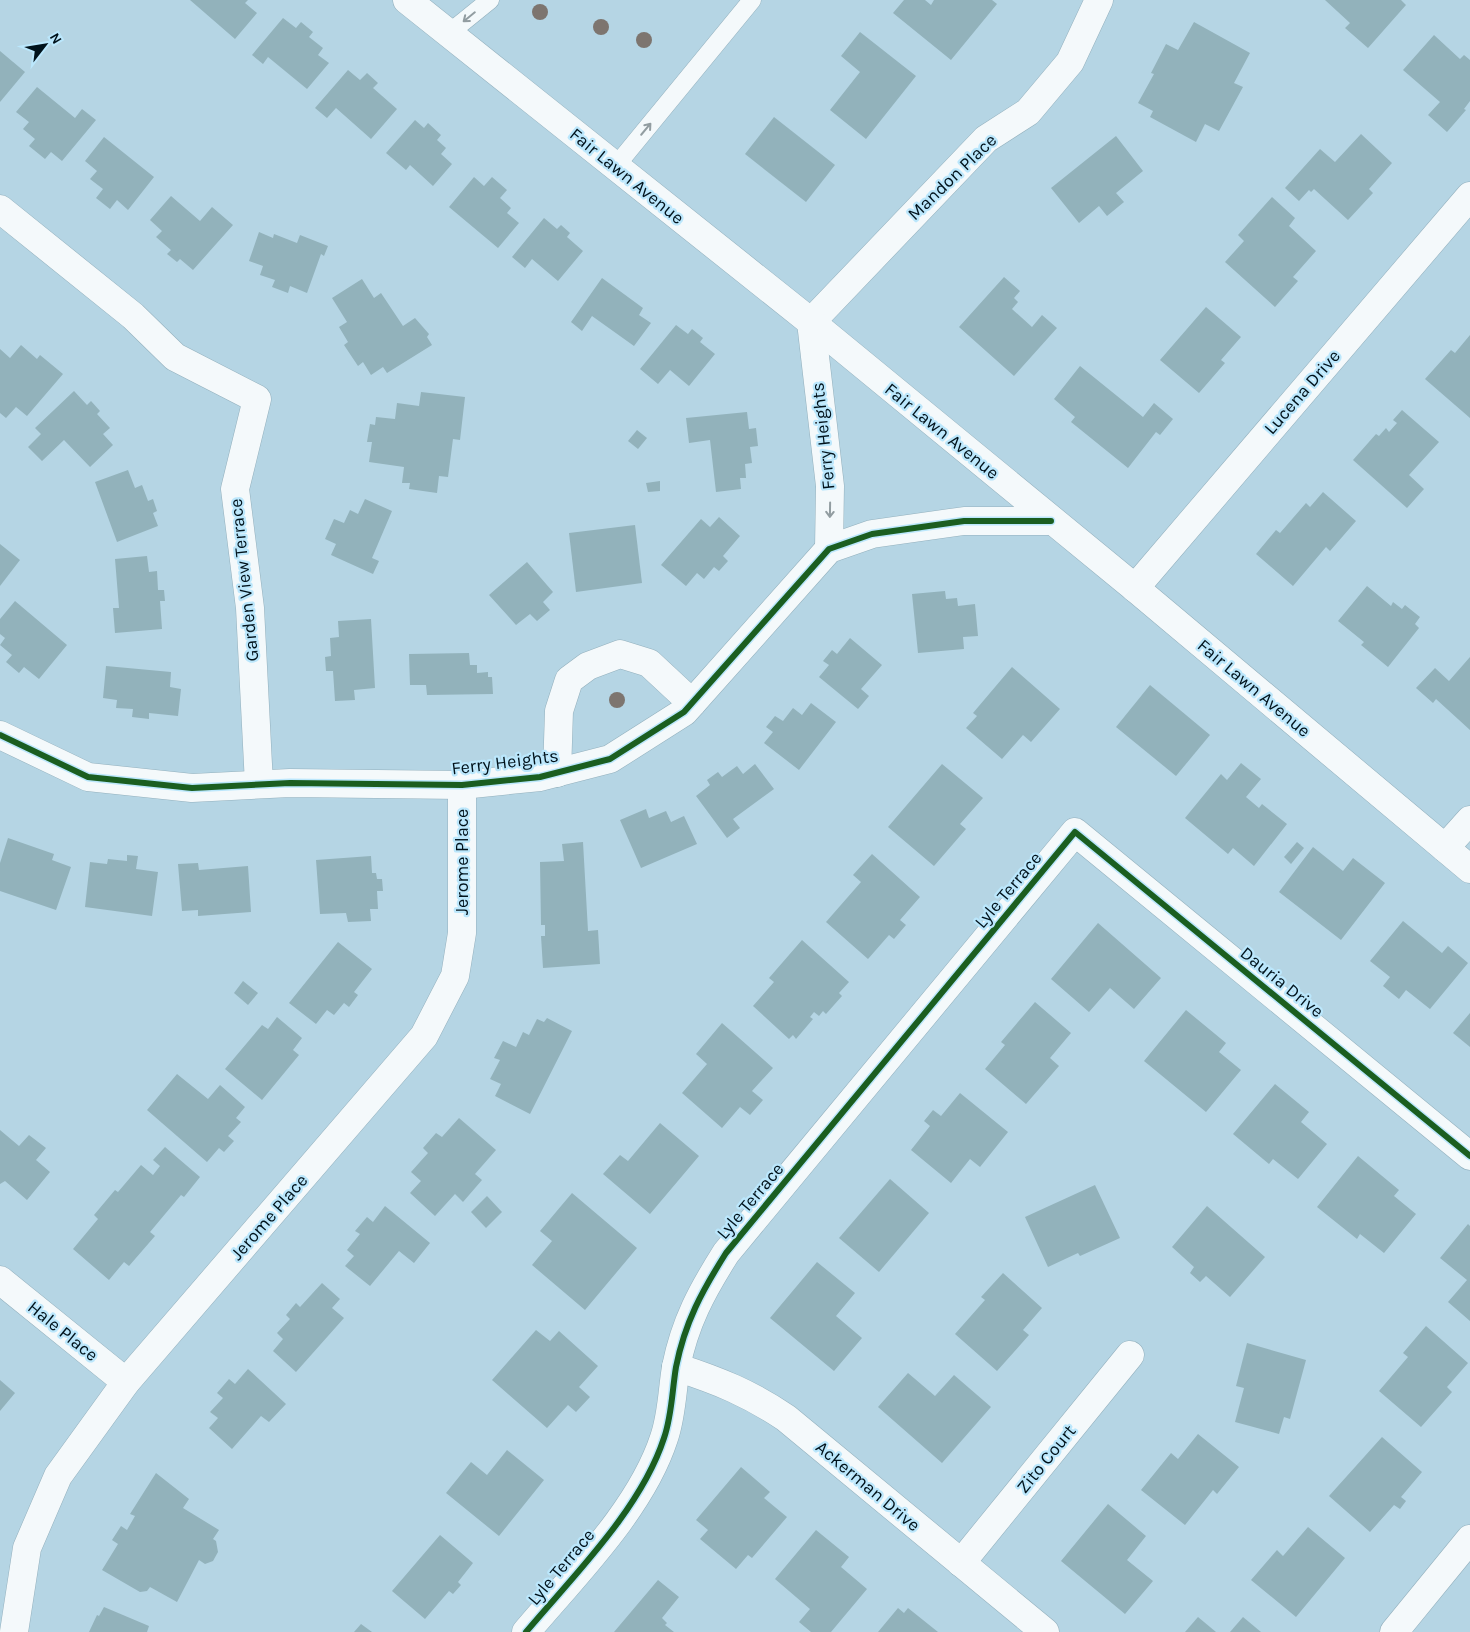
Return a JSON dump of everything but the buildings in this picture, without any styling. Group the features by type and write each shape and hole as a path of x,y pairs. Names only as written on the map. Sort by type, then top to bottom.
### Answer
{"street":[{"name":"Fair Lawn Avenue","path":"407,0 811,322 1135,588 1470,869"},
{"name":"Mandon Place","path":"811,322 986,139 1028,112 1070,62 1099,0"},
{"name":"Lucena Drive","path":"1135,588 1470,196"},
{"name":"Garden View Terrace","path":"0,209 133,316 175,357 257,399 235,489 250,608 259,784"},
{"name":"Ferry Heights","path":"811,322 830,486 829,549"},
{"name":"Ferry Heights","path":"0,735 88,777 192,788 259,784 462,785 540,777 610,759 684,712 829,549 872,534 964,521 1051,520"},
{"path":"557,773 559,711 569,680 588,666 620,654 649,664 692,703"},
{"name":"Jerome Place","path":"14,1632 27,1548 58,1476 126,1382 424,1036 455,976 462,933 462,785"},
{"path":"1445,848 1470,820"},
{"name":"Dauria Drive","path":"1075,832 1470,1156"},
{"name":"Lyle Terrace","path":"526,1632 635,1499 651,1470 664,1438 672,1404 676,1367 686,1327 701,1291 726,1253 1075,832"},
{"name":"Hale Place","path":"0,1280 126,1382"},
{"name":"Zito Court","path":"961,1563 1130,1355"},
{"name":"Ackerman Drive","path":"676,1367 715,1379 752,1396 786,1418 1045,1632"},
{"path":"1394,1632 1470,1539"}],"lane":[{"path":"448,34 490,0"},
{"path":"615,166 752,0"}],"cycle path":[{"path":"0,735 88,777 192,788 290,783 462,785 540,777 610,759 684,712 829,549 872,534 964,521 1051,521"},
{"path":"526,1632 585,1564 623,1516 653,1464 667,1429 676,1367 689,1321 709,1281 726,1253 1075,832 1470,1156"}]}
